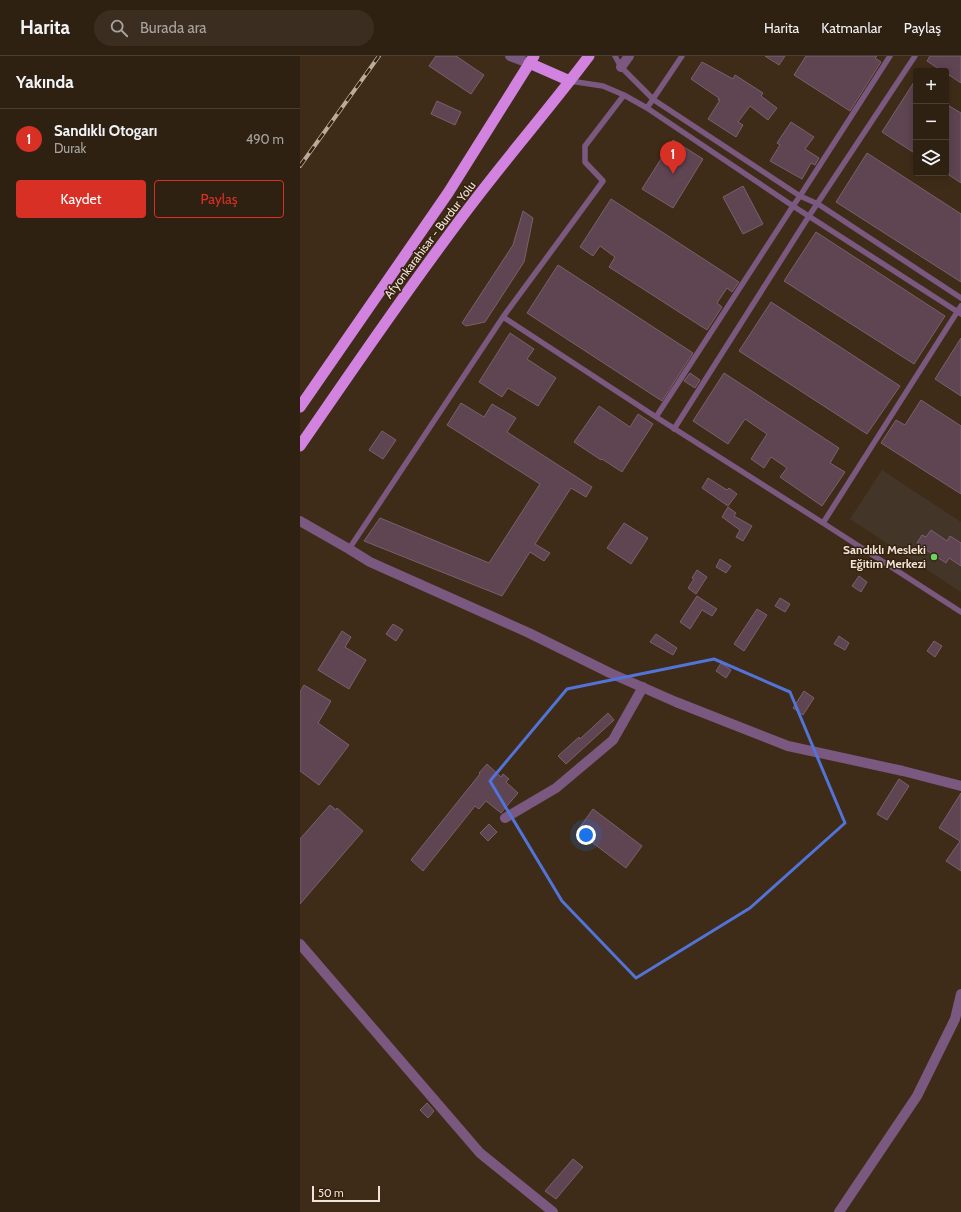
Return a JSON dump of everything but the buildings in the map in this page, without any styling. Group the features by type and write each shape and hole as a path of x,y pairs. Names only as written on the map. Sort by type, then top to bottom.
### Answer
{"highway":[{"name":"Afyonkarahisar - Burdur Yolu","path":"300,446 378,333 469,208 589,56"},
{"path":"532,59 570,81"},
{"name":"Afyonkarahisar - Burdur Yolu","path":"300,407 448,193 532,59"}],"street":[{"path":"510,56 532,59"},
{"path":"621,67 629,56"},
{"path":"300,521 370,562 529,633 610,673 676,702 788,746 903,771 961,786"},
{"path":"505,818 556,788 613,740 643,687"},
{"path":"300,944 480,1152 553,1212"},
{"path":"839,1212 917,1096 955,1019 961,994"}],"lane":[{"path":"615,56 621,67 654,100 800,196 818,204 961,298"},
{"path":"647,108 654,100 682,56"},
{"path":"656,417 890,56"},
{"path":"674,429 809,216 915,56"},
{"path":"570,81 603,86 624,95 647,108 793,206 960,311 823,523"},
{"path":"349,549 503,317 603,181 585,162 585,146 624,95"},
{"path":"503,317 674,429 961,612"}],"highlighted area":[{"path":"714,659 790,692 845,823 750,908 636,978 562,901 490,781 567,689"}],"shaded area":[{"name":"Sandıklı Mesleki Eğitim Merkezi","path":"882,470 961,522 961,592 850,519"}],"railway":[{"path":"300,166 379,56"}],"place":[{"name":"Sandıklı Otogarı","path":"673,174"},
{"name":"Sandıklı Mesleki Eğitim Merkezi","path":"934,557"}]}
